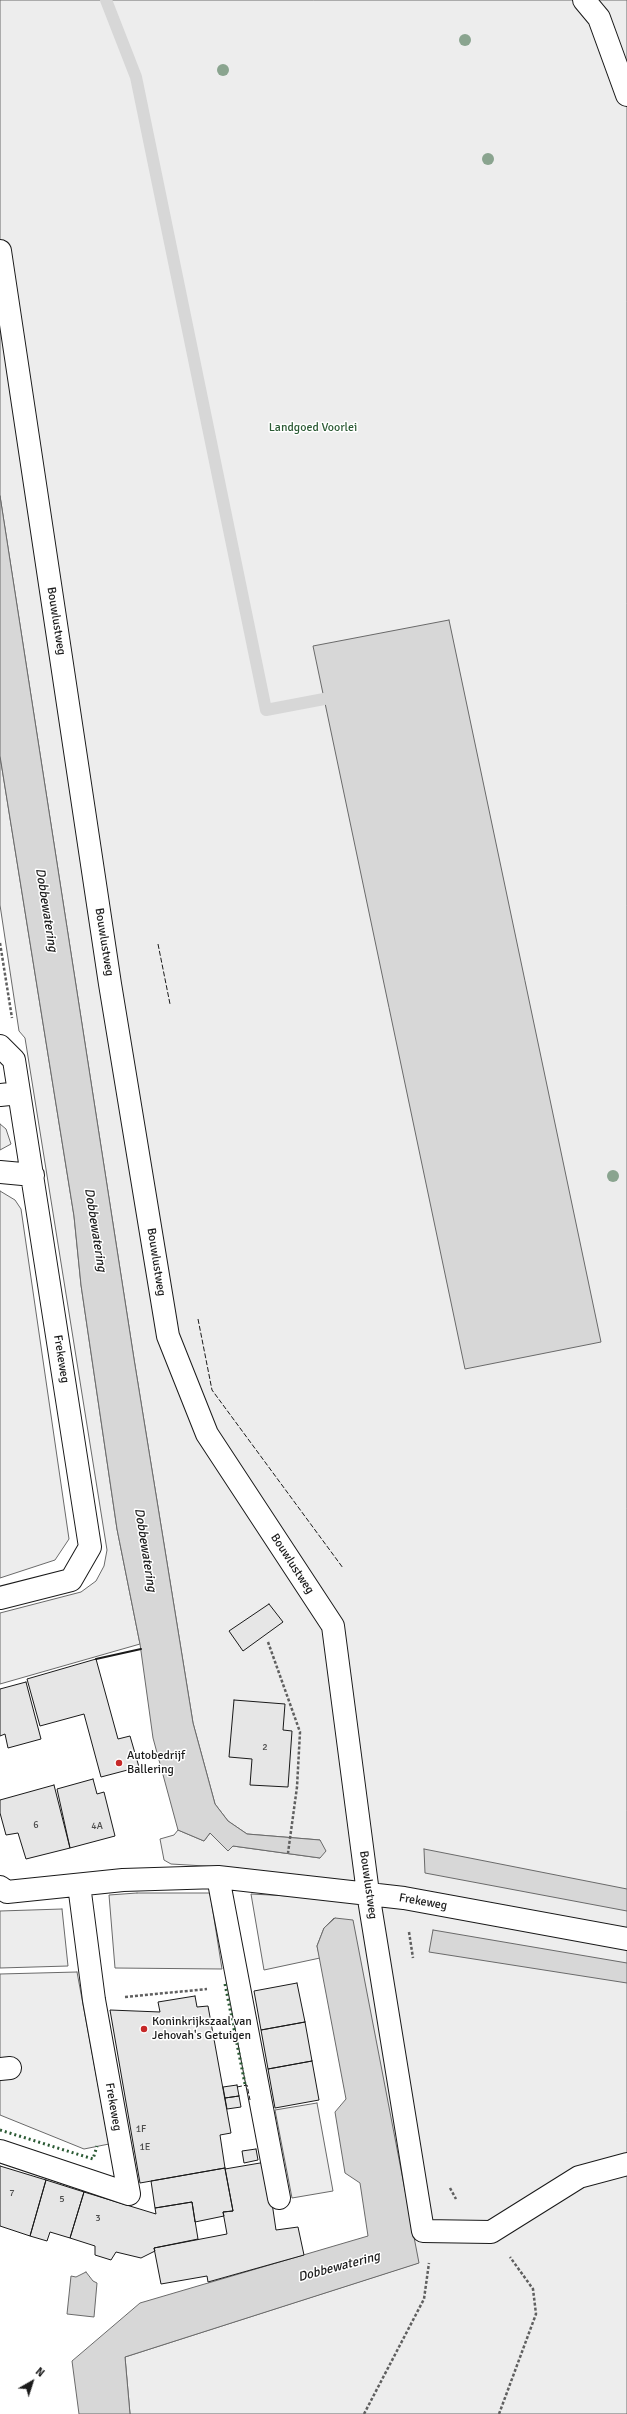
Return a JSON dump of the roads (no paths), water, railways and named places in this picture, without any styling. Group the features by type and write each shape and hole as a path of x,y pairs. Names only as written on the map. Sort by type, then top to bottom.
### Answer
{"street":[{"path":"584,0 599,18 627,95"},
{"name":"Bouwlustweg","path":"0,251 112,992 168,1336 207,1434 333,1626 368,1893 424,2231 491,2232 579,2177 627,2164"},
{"name":"Frekeweg","path":"0,1598 71,1580 90,1547 33,1176 10,1094 7,1053"},
{"path":"0,1172 33,1176"},
{"path":"218,1877 280,2198"},
{"name":"Frekeweg","path":"0,1887 6,1892 124,1880 218,1877 404,1898 627,1939"},
{"name":"Frekeweg","path":"0,2151 129,2194 94,2000 79,1885"}],"water":[{"name":"Dobbewatering","path":"0,496 134,1359 193,1723 215,1804 228,1821 247,1834 320,1840 326,1851 320,1858 233,1846 228,1851 210,1833 204,1841 178,1830 153,1738 140,1644 117,1529 81,1285 74,1216 0,756"},
{"path":"449,620 601,1342 465,1369 313,646"},
{"path":"424,1849 627,1889 627,1911 425,1873"},
{"name":"Dobbewatering","path":"335,1918 353,1920 419,2263 125,2357 130,2414 79,2414 72,2361 140,2303 368,2236 360,2183 345,2173 335,2112 346,2099 317,1946 324,1928"},
{"path":"433,1930 627,1963 627,1983 429,1952"},
{"path":"86,2272 93,2281 97,2283 94,2317 67,2314 71,2276 76,2277"}],"waterway":[{"path":"106,0 136,77 266,710 324,699"}],"place":[{"name":"Autobedrijf Ballering","path":"119,1763"},
{"name":"Koninkrijkszaal van Jehovah's Getuigen","path":"144,2029"}],"park label":[{"name":"Landgoed Voorlei","path":"313,428"}]}
